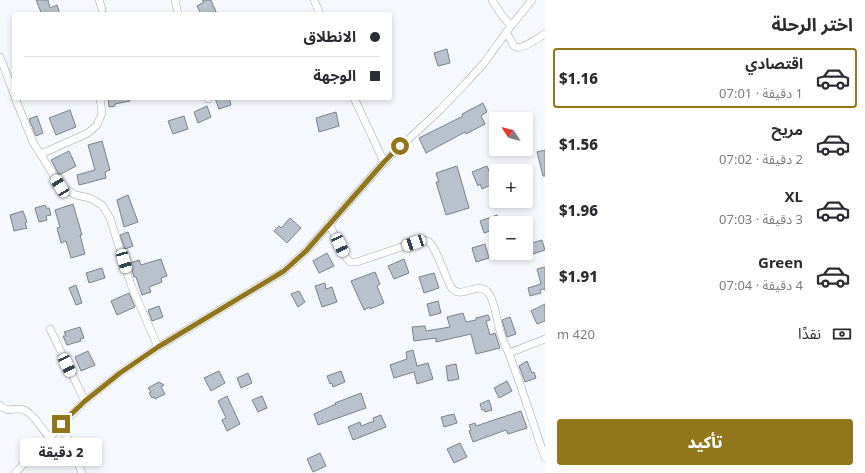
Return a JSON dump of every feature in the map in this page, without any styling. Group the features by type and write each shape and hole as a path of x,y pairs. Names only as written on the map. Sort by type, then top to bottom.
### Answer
{"street":[{"path":"99,0 102,9"},
{"path":"175,0 178,12"},
{"path":"314,0 319,12"},
{"path":"492,0 509,29 515,47 522,47 545,34"},
{"path":"15,473 22,470 49,437 85,401 120,373 158,347 284,271 306,251 384,162 440,110 484,63 532,0"},
{"path":"0,57 12,89"},
{"path":"17,100 27,129 60,186 76,195 90,198 102,205 110,218 131,285 158,347"},
{"path":"41,154 88,133 97,125 102,113 100,100"},
{"path":"355,100 384,162"},
{"path":"329,224 345,256 350,262 357,262 422,240 428,241 433,246 440,265 452,288 456,292 462,292 480,287 489,293 500,332 509,353 545,458"},
{"path":"50,329 85,401"},
{"path":"509,353 545,339"},
{"path":"0,405 2,408 9,411 20,409 25,410 31,414 49,437"},
{"path":"61,424 82,473"}],"building":[{"path":"36,0 48,0 50,8 57,5 59,12 41,12"},
{"path":"202,0 211,0 216,12 200,12 197,6 204,2"},
{"path":"447,49 450,63 438,66 434,53"},
{"path":"108,100 130,100 115,104 115,106 109,107"},
{"path":"216,100 230,100 231,105 219,109"},
{"path":"483,103 487,112 481,116 485,124 466,134 465,132 426,153 419,138 463,116 462,114"},
{"path":"207,106 211,117 198,123 194,112"},
{"path":"70,110 76,127 56,135 49,118"},
{"path":"336,112 339,126 319,132 316,118"},
{"path":"37,116 43,133 36,136 29,119"},
{"path":"184,116 188,129 173,134 168,121"},
{"path":"102,141 110,170 105,172 106,178 79,185 77,175 95,170 88,145"},
{"path":"545,150 545,176 543,176 537,152"},
{"path":"69,151 76,166 59,175 51,160"},
{"path":"457,166 469,208 446,215 436,182 439,182 436,173"},
{"path":"487,166 489,171 489,186 482,189 480,184 478,186 472,172"},
{"path":"128,195 138,222 124,227 117,200"},
{"path":"73,204 82,235 80,235 85,254 71,258 66,241 61,243 57,228 60,227 55,210"},
{"path":"45,205 46,208 49,208 51,215 46,216 47,220 39,222 35,208"},
{"path":"23,211 27,222 25,223 27,228 14,231 10,215"},
{"path":"290,218 301,228 287,243 274,231 279,226 281,228"},
{"path":"489,218 489,231 484,233 480,221"},
{"path":"128,232 133,246 125,249 120,235"},
{"path":"542,240 545,250 533,254 533,243"},
{"path":"485,244 489,258 476,262 472,248"},
{"path":"327,253 334,266 319,273 313,261"},
{"path":"161,259 167,276 161,278 162,282 149,287 151,292 142,295 130,263 139,260 141,265"},
{"path":"404,259 409,273 394,279 388,266"},
{"path":"545,267 545,290 540,290 541,293 530,296 528,288 541,284 537,269"},
{"path":"102,268 105,278 89,283 86,273"},
{"path":"375,272 380,284 377,286 384,303 364,310 351,281"},
{"path":"434,273 439,288 424,293 419,277"},
{"path":"325,283 326,289 332,287 337,302 322,307 315,286"},
{"path":"76,285 82,303 76,305 69,288"},
{"path":"299,291 305,302 298,307 291,294"},
{"path":"129,293 135,307 117,315 111,301"},
{"path":"438,301 441,313 430,316 427,304"},
{"path":"545,304 545,321 537,324 531,311"},
{"path":"159,306 163,317 152,321 148,310"},
{"path":"463,313 466,322 488,315 490,320 486,321 490,335 495,333 500,348 476,354 471,334 436,342 436,338 414,341 412,327 425,326 426,331 450,327 447,317"},
{"path":"510,317 516,334 507,337 502,320"},
{"path":"80,327 84,338 80,339 81,341 67,345 63,336 66,336 64,332"},
{"path":"413,350 417,366 428,363 433,379 417,384 414,372 394,378 390,365 407,359 406,352"},
{"path":"88,351 95,365 81,371 75,357"},
{"path":"527,361 536,378 525,382 519,366"},
{"path":"456,364 459,379 448,381 446,366"},
{"path":"219,371 225,383 211,391 204,378"},
{"path":"341,371 345,382 333,387 327,376"},
{"path":"248,373 252,383 241,388 237,378"},
{"path":"507,381 512,391 499,398 494,388"},
{"path":"159,382 164,385 161,387 165,394 155,399 154,397 152,398 149,393 151,392 148,388"},
{"path":"361,393 366,408 318,425 314,414 336,404 335,403"},
{"path":"227,396 240,424 227,431 222,420 226,418 218,401"},
{"path":"262,396 267,408 258,412 252,400"},
{"path":"489,400 492,410 485,412 485,410 482,410 480,404"},
{"path":"521,411 527,428 508,434 506,430 473,442 469,431 471,430 469,425 475,423 476,426"},
{"path":"454,414 457,423 444,427 441,417"},
{"path":"381,415 386,427 353,440 348,427 360,422 361,426 374,421 373,418"},
{"path":"460,443 467,457 454,463 447,449"},
{"path":"320,453 326,466 313,472 307,459"}],"route":[{"path":"61,424 85,401 120,373 158,347 284,271 306,251 384,162 400,146"}]}
